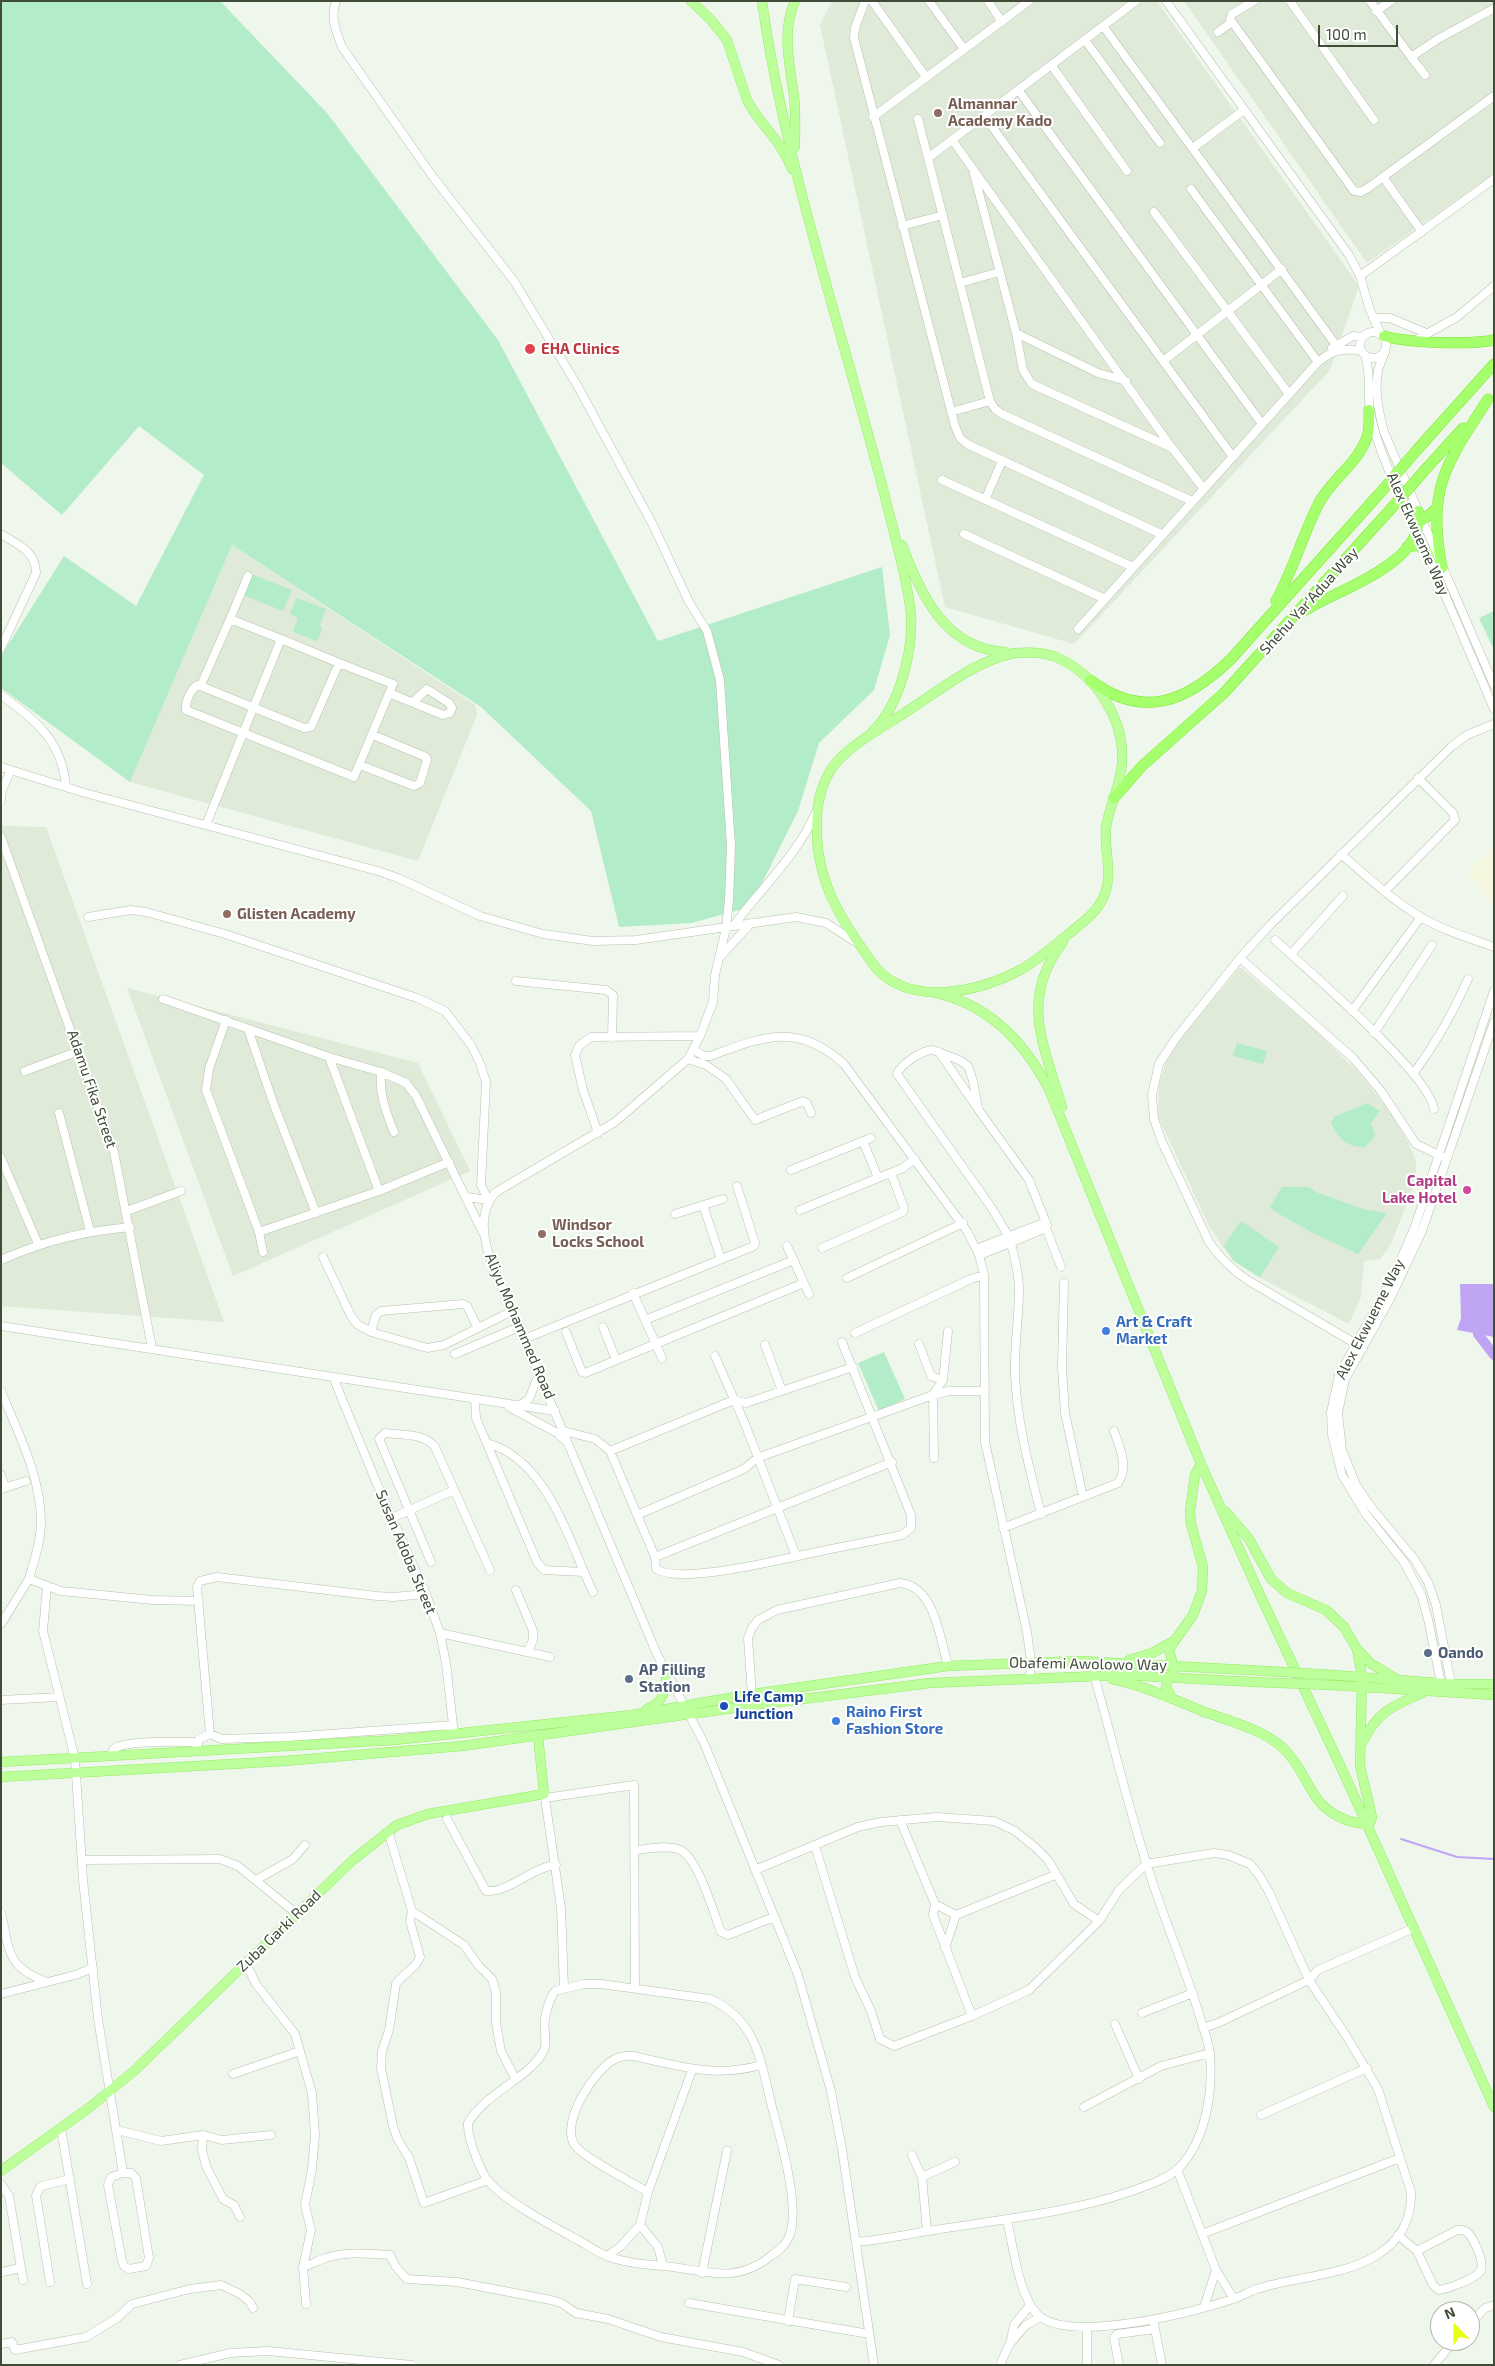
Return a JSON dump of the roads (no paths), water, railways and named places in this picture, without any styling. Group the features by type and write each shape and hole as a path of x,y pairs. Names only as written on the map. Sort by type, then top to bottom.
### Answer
{"highway":[{"path":"1383,335 1414,341 1477,342 1494,340"},
{"name":"Shehu Yar'Adua Way","path":"1090,680 1113,695 1137,702 1164,701 1197,688 1217,673 1494,364"},
{"path":"1442,568 1437,537 1437,508 1445,468 1458,444 1491,396"},
{"name":"Shehu Yar'Adua Way","path":"1114,798 1142,766 1224,693 1290,622 1491,396"},
{"path":"1264,620 1289,576 1319,503 1332,483 1362,448 1368,434 1369,410"},
{"path":"1407,548 1417,519 1431,516 1437,508"},
{"path":"1290,622 1313,606 1380,571 1407,548 1418,544 1428,554"}],"main road":[{"path":"691,1 711,20 727,40 747,100 784,150 807,209"},
{"path":"762,1 766,33 796,165 889,512 907,588 911,615 910,641 906,666 892,702 876,729 862,742"},
{"path":"795,1 789,18 787,46 794,100 796,165"},
{"path":"889,512 917,584 944,624 961,639 977,647 1015,653 1042,653 1067,662 1090,680 1113,715 1121,739 1122,772 1106,832 1109,871 1106,892 1097,908 1035,961 1005,978 971,988 933,992"},
{"path":"1015,653 990,659 969,670 862,742 845,755 831,770 823,786 817,810 818,854 826,886 859,944 876,968 891,982 914,990 951,996 978,1008 1005,1027 1018,1041 1038,1069 1070,1139 1133,1300 1202,1464 1494,2107"},
{"path":"1070,932 1047,968 1040,991 1037,1015 1040,1038 1070,1139"},
{"path":"1172,1699 1166,1686 1174,1673 1169,1649 1172,1642 1193,1615 1202,1591 1203,1566 1191,1524 1190,1511 1195,1475 1202,1464"},
{"path":"1222,1508 1249,1538 1271,1579 1287,1593 1331,1614 1344,1627 1357,1649 1378,1669 1398,1680"},
{"path":"1124,1662 1152,1653 1172,1642"},
{"path":"1094,1676 1121,1681 1270,1738 1285,1750 1298,1765 1313,1795 1326,1810 1356,1823 1366,1823 1371,1821 1372,1817 1361,1776 1362,1678 1357,1649"},
{"name":"Obafemi Awolowo Way","path":"684,1706 948,1666 1031,1662 1124,1662 1174,1673 1254,1682 1331,1685 1425,1692 1451,1684 1494,1684"},
{"name":"Obafemi Awolowo Way","path":"688,1716 755,1705 930,1683 1174,1673 1191,1666 1398,1680 1442,1688 1453,1693 1494,1695"},
{"path":"632,1715 651,1708 664,1697 666,1674"},
{"path":"1360,1747 1369,1728 1385,1710 1425,1692"},
{"path":"1,1762 75,1759 197,1746 395,1740 453,1729 632,1715 684,1706"},
{"path":"1,1777 76,1774 454,1747 688,1716"},
{"path":"538,1736 545,1796"},
{"name":"Zuba Garki Road","path":"1,2171 111,2090 154,2053 353,1860 388,1831 397,1825 428,1814 545,1796"}],"street":[{"path":"336,1 333,10 334,24 342,47 433,176 514,281 577,385 653,526 689,602 707,631 720,680 731,846 730,926 718,959 713,1002 694,1050 688,1059 639,1103 598,1133 504,1186 488,1200 466,1197"},
{"path":"864,1 855,28 854,38 951,412 960,438 967,444 1161,534"},
{"path":"872,1 926,77"},
{"path":"929,1 964,49"},
{"path":"988,1 1002,22"},
{"path":"873,117 1029,1"},
{"path":"928,158 985,117 1136,1"},
{"path":"1166,1 1349,255 1360,276 1373,318 1387,343 1385,352 1373,358 1363,352 1342,348 1321,360"},
{"path":"1254,1 1232,14 1230,16 1232,22 1354,191 1361,192 1494,96"},
{"path":"1290,1 1374,120"},
{"path":"1370,1 1376,12 1424,75"},
{"path":"1376,12 1391,1"},
{"path":"1411,57 1438,39 1493,9"},
{"path":"1218,32 1232,22"},
{"path":"1103,26 1336,345"},
{"path":"1085,40 1160,143"},
{"path":"1052,66 1127,171"},
{"path":"1019,91 1262,424"},
{"path":"1193,148 1244,110"},
{"path":"985,117 1233,456"},
{"path":"918,119 990,400 994,409 1192,501"},
{"path":"953,141 1172,448 1204,488"},
{"path":"972,170 1016,334 1023,370 1031,382 1172,448"},
{"path":"1383,177 1422,232"},
{"path":"1360,276 1494,179"},
{"path":"1192,189 1262,285 1321,360"},
{"path":"1154,212 1229,310 1289,394"},
{"path":"902,226 943,215"},
{"path":"1163,362 1282,269"},
{"path":"960,283 999,272"},
{"path":"1414,341 1457,316 1494,286"},
{"path":"1363,352 1361,341 1369,325 1370,310"},
{"path":"1373,318 1390,318 1426,333"},
{"path":"1078,630 1161,534 1336,345 1354,336 1363,336 1371,332 1383,335"},
{"path":"1016,334 1098,373 1126,381"},
{"name":"Alex Ekwueme Way","path":"1363,352 1368,369 1369,410 1378,443 1442,568 1494,685"},
{"name":"Alex Ekwueme Way","path":"1385,352 1377,377 1380,414 1428,554 1494,709"},
{"path":"951,412 990,400"},
{"path":"985,500 1002,460"},
{"path":"942,480 1134,567"},
{"path":"1,534 30,553 36,562 36,573 1,648"},
{"path":"964,534 1105,599"},
{"path":"201,685 248,576"},
{"path":"230,619 393,684 360,765 355,776 352,777 186,710 186,703 193,687 201,685 304,728 311,728 339,663"},
{"path":"206,825 281,639"},
{"path":"389,693 444,715 450,713 452,708 450,703 427,689 413,702"},
{"path":"1,695 43,728 52,743 65,777 66,787"},
{"path":"1359,1346 1249,1281 1223,1261 1209,1242 1162,1142 1154,1119 1153,1084 1165,1053 1240,958 1340,854 1459,740 1494,724"},
{"path":"360,765 414,786 420,783 426,757 373,735"},
{"path":"1,767 66,787 324,855 398,878 480,916 543,934 593,941 616,941 782,917 811,918 837,928 859,944"},
{"path":"1,800 2,790 11,770"},
{"path":"1385,891 1455,820 1453,813 1418,778"},
{"path":"730,926 802,842 817,810"},
{"name":"Adamu Fika Street","path":"1,837 114,1152 127,1211 152,1348"},
{"path":"1340,854 1385,891 1421,917 1454,933 1494,947"},
{"path":"1,864 10,861"},
{"path":"1291,954 1343,896"},
{"path":"88,916 131,910 146,912 259,946 417,998 445,1011 471,1045 480,1063 486,1082 482,1185 488,1200"},
{"path":"1352,1011 1421,917"},
{"path":"718,959 750,923"},
{"path":"1275,940 1352,1011 1414,1073 1430,1097 1434,1109"},
{"path":"1374,1033 1432,945"},
{"path":"1240,958 1353,1058 1386,1098 1416,1144 1447,1159"},
{"path":"1414,1073 1454,1010 1468,978"},
{"path":"516,981 606,990 610,992 612,996 612,1038"},
{"name":"Alex Ekwueme Way","path":"1453,1693 1436,1605 1428,1582 1412,1555 1356,1485 1342,1450 1338,1425 1340,1400 1345,1379 1414,1229 1494,991"},
{"path":"163,999 329,1057 381,1072 406,1083 416,1096 484,1237"},
{"path":"226,1020 209,1069 206,1090 259,1232 263,1252"},
{"name":"Alex Ekwueme Way","path":"1442,1688 1428,1619 1417,1583 1394,1548 1356,1500 1342,1475 1330,1424 1332,1398 1339,1376 1407,1267 1422,1232 1494,1022"},
{"path":"248,1029 274,1105 316,1213"},
{"path":"598,1133 583,1090 575,1055 580,1046 591,1037 700,1036"},
{"path":"694,1050 710,1056 770,1036 799,1038 832,1053 844,1064 962,1223 977,1252 984,1275 985,1442 1027,1632 1031,1662 1030,1678"},
{"path":"978,1109 974,1081 968,1066 959,1060 928,1050 906,1063 897,1074 991,1207 1010,1240 1019,1289 1015,1372 1017,1408 1022,1439 1041,1514"},
{"path":"25,1071 79,1051"},
{"path":"939,1052 1029,1180 1061,1266"},
{"path":"329,1057 379,1191"},
{"path":"688,1059 706,1065 726,1079 755,1120 803,1101 807,1103 811,1113"},
{"path":"381,1072 380,1087 382,1101 394,1132"},
{"path":"59,1113 90,1232"},
{"path":"791,1170 871,1138"},
{"path":"863,1141 878,1178"},
{"path":"1,1158 38,1244"},
{"path":"800,1210 891,1173 915,1159"},
{"path":"259,1232 379,1191 449,1162"},
{"path":"822,1248 903,1212 904,1208 891,1173"},
{"path":"524,1339 755,1245 737,1186"},
{"path":"127,1211 182,1191"},
{"path":"674,1214 724,1199"},
{"name":"Aliyu Mohammed Road","path":"488,1200 484,1215 484,1237 491,1261 666,1674 704,1743 798,1975 831,2090 874,2365"},
{"path":"703,1205 721,1258"},
{"path":"847,1278 962,1223"},
{"path":"977,1252 1046,1225"},
{"path":"1,1260 38,1244 90,1232 130,1228"},
{"path":"787,1246 809,1294"},
{"path":"323,1256 351,1316 357,1324 370,1332 427,1348 444,1345 512,1311"},
{"path":"646,1320 794,1260"},
{"path":"855,1333 971,1279 984,1275"},
{"path":"566,1332 582,1372 656,1344 804,1283"},
{"path":"1064,1283 1062,1367 1065,1413 1083,1497"},
{"path":"633,1294 662,1358"},
{"path":"370,1332 376,1315 387,1309 462,1304 467,1306 478,1328"},
{"path":"1,1326 555,1411"},
{"path":"455,1354 519,1327"},
{"path":"603,1327 616,1360"},
{"path":"934,1458 933,1394 943,1380 948,1331"},
{"path":"564,1431 595,1439 610,1451 655,1557 656,1569 670,1574 727,1570 908,1532 911,1528 911,1515 892,1462 842,1342"},
{"path":"919,1344 931,1376 943,1380"},
{"path":"765,1345 782,1391"},
{"path":"716,1356 796,1556"},
{"path":"610,1451 734,1400 746,1403 853,1367"},
{"path":"518,1406 529,1399 539,1374"},
{"name":"Susan Adoba Street","path":"333,1377 426,1594 440,1633 446,1664 453,1729"},
{"path":"637,1515 744,1469 757,1458 933,1394 949,1391 985,1390"},
{"path":"1,1391 30,1461 39,1492 41,1524 29,1579 1,1624"},
{"path":"475,1399 476,1418 540,1566 554,1571 583,1572"},
{"path":"503,1404 557,1433 569,1445"},
{"path":"1003,1528 1118,1483 1123,1475 1124,1463 1114,1431"},
{"path":"431,1562 379,1439 385,1433 430,1440 435,1447 490,1570"},
{"path":"488,1443 511,1453 532,1472 551,1500 593,1592"},
{"path":"655,1557 775,1507 892,1462"},
{"path":"1,1476 3,1488 26,1481"},
{"path":"392,1518 454,1490"},
{"path":"210,1734 197,1587 200,1581 217,1577 377,1596 393,1597 426,1594"},
{"path":"29,1579 61,1591 199,1601"},
{"path":"752,1695 748,1638 758,1620 777,1610 894,1584 908,1584 926,1600 933,1613 948,1666"},
{"path":"47,1586 43,1632 75,1759 76,1804 98,2019 118,2130 123,2173"},
{"path":"516,1590 533,1632 533,1640 528,1651"},
{"path":"440,1633 550,1657"},
{"path":"856,2242 890,2239 927,2231 1007,2220 1076,2207 1110,2198 1149,2185 1178,2169 1187,2157 1198,2135 1208,2108 1211,2080 1210,2053 1193,1993 1146,1864 1094,1676"},
{"path":"1,1700 59,1698"},
{"path":"197,1746 204,1735 210,1734 222,1739 453,1729"},
{"path":"564,1988 561,1908 545,1796 634,1785 635,1988"},
{"path":"755,1870 858,1827 880,1822 937,1818 994,1821 1015,1831 1036,1848 1048,1860 1055,1875 1074,1904 1099,1921"},
{"path":"447,1819 486,1892 504,1887 542,1867 556,1865"},
{"path":"900,1820 934,1904 933,1915 972,2016"},
{"path":"388,1831 412,1911 410,1921 420,1957 413,1968 396,1984 389,2030 382,2051 381,2068 393,2126 397,2138 409,2158 422,2202 424,2203 488,2180"},
{"path":"256,1880 293,1859 306,1845"},
{"path":"815,1846 855,1977 871,2011 880,2040 894,2046 972,2016 1029,1990 1099,1921 1119,1890 1146,1864 1214,1853 1239,1858 1250,1864 1269,1892 1309,1980 1378,2089 1411,2192 1412,2208 1406,2225 1398,2235 1377,2255 1356,2265 1256,2289 1234,2299 1153,2319 1116,2326 1087,2328 1065,2326 1040,2317 1030,2306 1007,2220"},
{"path":"635,1850 674,1848 684,1852 702,1881 721,1932 728,1935 774,1917"},
{"path":"82,1860 220,1859 238,1866 297,1914"},
{"path":"934,1904 956,1915 1055,1875"},
{"path":"412,1911 464,1944 478,1965 492,1979 496,1992 496,2023 501,2052 516,2078"},
{"path":"1,1913 15,1963 28,1975 47,1982"},
{"path":"945,1948 956,1915"},
{"path":"1203,2028 1218,2023 1309,1980 1318,1970 1414,1928"},
{"path":"246,1963 256,1984 290,2026 300,2051 312,2093 315,2116 312,2169 304,2205 312,2230 303,2267 306,2304"},
{"path":"1,1994 93,1968"},
{"path":"584,1984 635,1988 710,1999 725,2006 736,2015 750,2034 758,2051 784,2152 792,2210 790,2236 784,2246 752,2268 720,2275 663,2266 647,2266 607,2256 527,2211 488,2180 469,2140 468,2123 484,2102 516,2078 543,2052 546,2040 544,2031 550,1999 555,1991 584,1984"},
{"path":"1142,2013 1193,1993"},
{"path":"1115,2024 1139,2079"},
{"path":"233,2074 300,2051"},
{"path":"1084,2107 1169,2064 1210,2053"},
{"path":"648,2192 578,2150 570,2135 570,2123 590,2085 600,2071 616,2058 634,2056 692,2070 743,2070 761,2065"},
{"path":"1261,2115 1366,2068"},
{"path":"607,2256 620,2247 640,2225 648,2192 692,2070"},
{"path":"61,2128 87,2284"},
{"path":"118,2130 161,2141 203,2135 222,2140 271,2135"},
{"path":"203,2135 202,2150 206,2166 223,2199 234,2205 240,2217"},
{"path":"702,2273 727,2151"},
{"path":"912,2155 922,2177 927,2231"},
{"path":"1202,2234 1400,2158"},
{"path":"922,2177 955,2162"},
{"path":"1178,2169 1216,2270 1234,2299"},
{"path":"123,2173 131,2173 136,2178 149,2258 146,2266 129,2269 124,2266 122,2261 108,2185 111,2176 123,2173"},
{"path":"50,2282 36,2195 41,2186 70,2179"},
{"path":"1,2184 9,2196 23,2280"},
{"path":"640,2225 658,2247 663,2266"},
{"path":"1398,2235 1417,2251 1433,2285 1439,2290 1473,2277 1481,2269 1482,2263 1469,2234 1464,2230 1457,2230 1417,2251"},
{"path":"303,2267 314,2264 324,2258 344,2254 360,2252 390,2255 396,2267 406,2279 457,2282 551,2300 561,2303 576,2313 608,2319 669,2339 743,2352 779,2365"},
{"path":"2,2272 20,2268"},
{"path":"1204,2307 1216,2270"},
{"path":"788,2322 795,2279 846,2287"},
{"path":"1,2344 12,2342 15,2350 86,2337 117,2318 132,2304 190,2289 221,2285 240,2294 250,2302 253,2308"},
{"path":"689,2303 788,2322 869,2334"},
{"path":"1480,2313 1485,2308 1494,2305"},
{"path":"1000,2365 1009,2346 1014,2325 1030,2306"},
{"path":"1009,2346 1026,2326 1040,2317"},
{"path":"1153,2319 1162,2365"},
{"path":"1087,2328 1087,2365"},
{"path":"1119,2365 1114,2338 1117,2334 1155,2329"},
{"path":"180,2365 246,2351 317,2356 367,2363 412,2365"},
{"path":"1434,2365 1446,2351"},
{"path":"316,2365 317,2356"}],"waterway":[{"path":"1478,1334 1494,1355"},
{"path":"1401,1839 1457,1857 1494,1859"}],"place":[{"name":"Almannar Academy Kado","path":"938,113"},
{"name":"EHA Clinics","path":"530,349"},
{"name":"Glisten Academy","path":"227,914"},
{"name":"Capital Lake Hotel","path":"1467,1190"},
{"name":"Windsor Locks School","path":"542,1234"},
{"name":"Art & Craft Market","path":"1106,1331"},
{"name":"Oando","path":"1428,1653"},
{"name":"AP Filling Station","path":"629,1679"},
{"name":"Life Camp Junction","path":"724,1706"},
{"name":"Raino First Fashion Store","path":"836,1721"}]}
